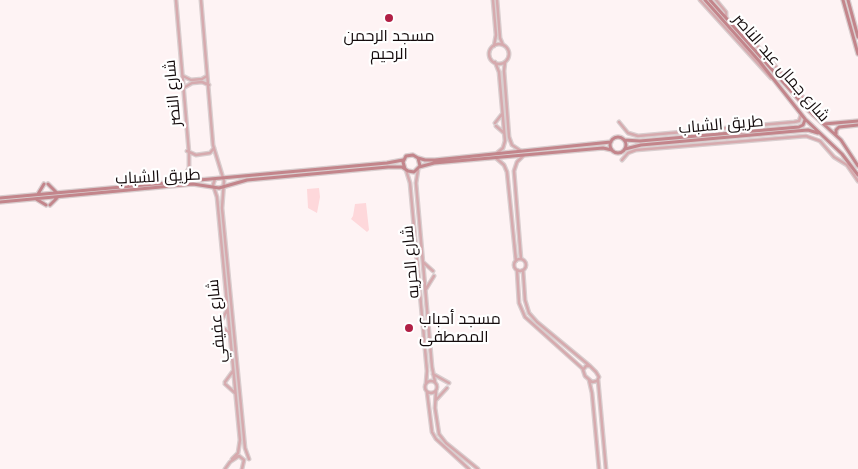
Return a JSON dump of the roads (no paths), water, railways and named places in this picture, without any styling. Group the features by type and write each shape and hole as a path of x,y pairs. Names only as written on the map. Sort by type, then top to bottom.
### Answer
{"main road":[{"name":"شارع جمال عبد الناصر","path":"705,0 760,62 801,115 845,157 858,175"},
{"name":"شارع جمال عبد الناصر","path":"710,0 813,115 836,135 850,152 858,166"},
{"path":"843,0 858,54"},
{"path":"848,0 858,37"},
{"path":"794,106 793,100 797,97"},
{"name":"طريق الشباب","path":"624,140 640,141 799,127 804,124 805,119"},
{"path":"823,124 858,121"},
{"path":"836,135 836,130 839,127 858,125"},
{"name":"طريق الشباب","path":"625,149 641,144 803,130 820,134"},
{"path":"660,139 664,134"},
{"path":"495,156 431,160 409,155 403,160 402,164 406,170 414,172 418,168 434,163 523,153 611,142 618,137 624,140 626,144 625,149 618,152 603,148 523,153"},
{"path":"611,142 612,150"},
{"path":"845,157 849,157 850,152"},
{"path":"418,158 420,162 418,168"},
{"name":"طريق الشباب","path":"59,195 403,160"},
{"name":"طريق الشباب","path":"0,200 193,184 214,188 247,180 388,167 406,170"},
{"path":"46,184 59,195 48,205 37,197 46,184"}],"street":[{"name":"شارع النصر","path":"176,0 188,152 188,171 181,182"},
{"path":"201,0 205,23 214,148 224,178"},
{"path":"493,0 496,35 490,54 499,72 505,135 504,146 495,156 504,165 508,176 516,261 514,265 517,270 519,303 523,315 530,323 576,361 589,380 592,393 599,469"},
{"path":"494,62 500,64 504,62 508,58 509,53 508,48 503,45 500,38 497,0"},
{"path":"700,0 763,71 774,80"},
{"path":"716,0 726,12 726,18"},
{"path":"742,36 751,39 810,105 814,111 813,115"},
{"path":"494,46 503,45"},
{"path":"504,62 509,137 512,145 523,153 515,165 514,175 521,260 526,265 522,270 526,303 529,313 537,322 580,357 599,377 598,392 606,469"},
{"path":"183,76 192,80 202,79 208,75"},
{"path":"184,88 192,83 202,82 208,85"},
{"path":"503,112 495,125 509,137"},
{"path":"619,122 633,136 794,122 799,121 801,115"},
{"path":"622,160 628,153 636,150 806,136 820,141 834,157 847,165 858,181"},
{"path":"188,152 194,155 208,154 214,148"},
{"name":"شارع الحريه","path":"418,168 416,183 432,367 435,382"},
{"name":"شارع الحريه","path":"406,170 410,183 426,383"},
{"path":"508,176 514,175"},
{"name":"شارع عفيفي","path":"224,178 222,196 228,309 240,445 238,453 225,469"},
{"name":"شارع عفيفي","path":"215,179 213,183 217,197 225,254 246,454 249,459 243,458"},
{"path":"410,183 416,183"},
{"path":"217,197 219,195 222,196"},
{"path":"510,200 516,200"},
{"path":"416,254 422,254"},
{"path":"516,261 521,260"},
{"path":"423,261 433,271"},
{"path":"517,270 522,270"},
{"path":"420,295 425,292 434,276"},
{"path":"228,309 218,324 230,336"},
{"path":"576,361 580,357"},
{"path":"583,369 586,366 590,366"},
{"path":"426,368 432,367"},
{"path":"233,370 225,383 235,393"},
{"path":"433,374 449,383"},
{"path":"589,380 594,382 598,380"},
{"path":"470,469 436,439 432,432 430,409 425,387 426,383 430,381 435,382 438,386 435,401 437,428 441,437 478,469"},
{"path":"435,401 447,388"},
{"path":"427,392 433,393 436,391"},
{"path":"592,393 598,392"},
{"path":"430,409 436,408"},
{"path":"242,469 244,464 243,458 246,454"},
{"path":"232,459 239,456 243,458"},
{"path":"598,465 605,465"}],"place":[{"name":"مسجد الرحمن الرحيم","path":"389,18"},
{"name":"مسجد أحباب المصطفى","path":"409,328"}]}
